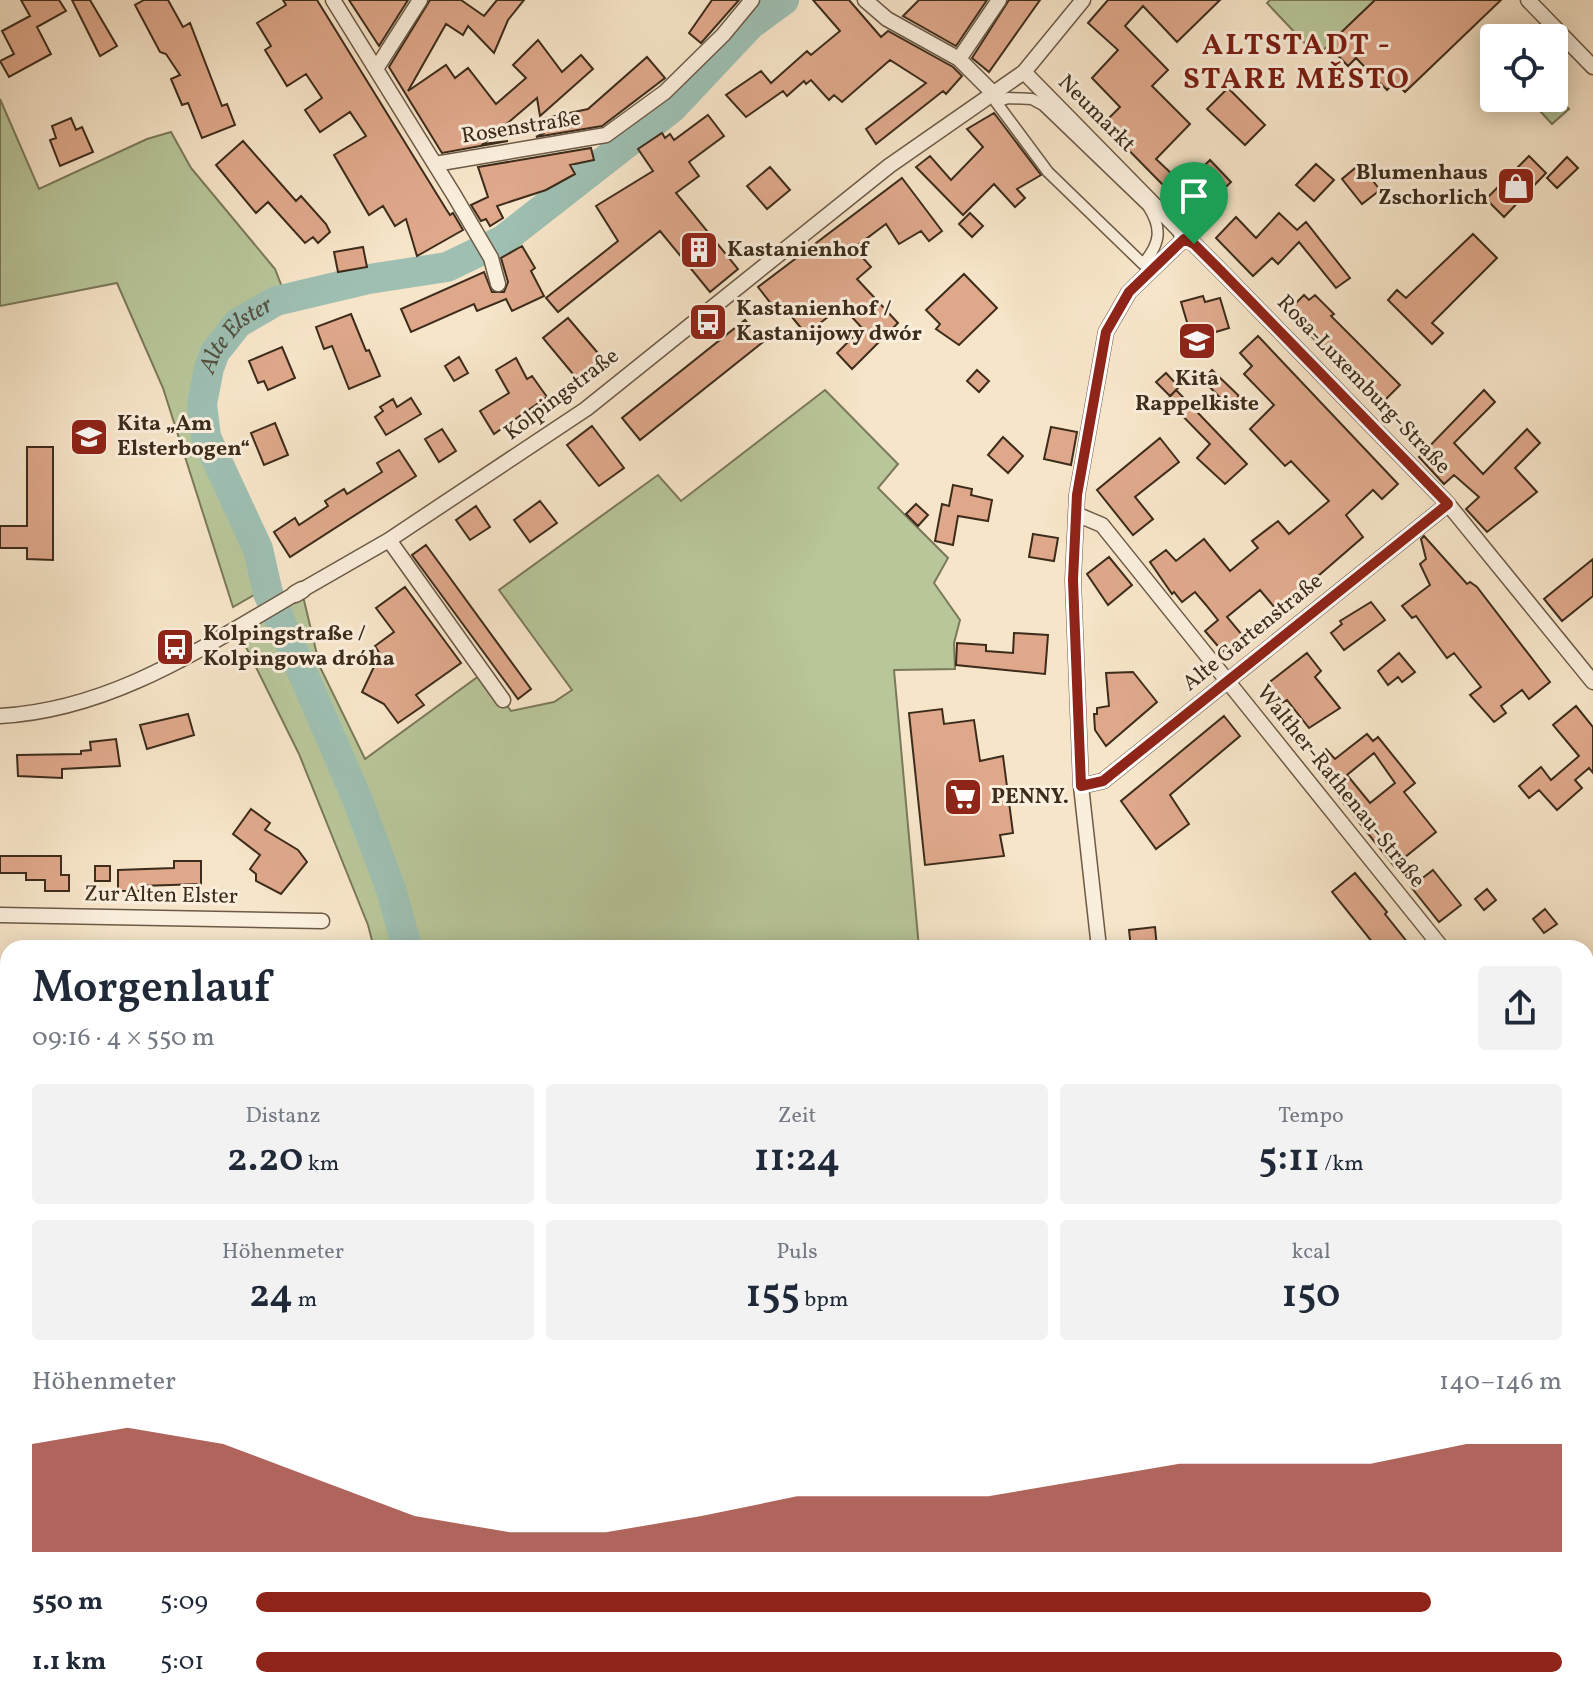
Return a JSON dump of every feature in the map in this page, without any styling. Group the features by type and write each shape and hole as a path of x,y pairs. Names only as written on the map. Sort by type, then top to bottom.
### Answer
{"street":[{"path":"333,0 491,258 498,284"},
{"path":"376,69 420,0"},
{"name":"Rosenstraße","path":"435,164 606,135 675,82 752,0"},
{"path":"865,0 887,19 959,59 994,94"},
{"path":"959,59 999,0"},
{"name":"Kolpingstraße","path":"0,716 62,708 107,695 177,663 389,540 586,409 867,183 925,139 1024,72 1083,0"},
{"path":"1528,0 1593,67"},
{"name":"Neumarkt","path":"1024,72 1179,230 1184,239"},
{"path":"1008,98 1032,99 1043,105 1148,206 1159,226 1159,236 1143,264 1048,172 1001,109 996,102 1008,98"},
{"path":"1098,940 1081,786 1074,617 1076,514 1106,332 1129,292 1184,239"},
{"name":"Rosa-Luxemburg-Straße","path":"1184,239 1194,244 1221,271 1448,504 1593,682"},
{"name":"Alte Gartenstraße","path":"1081,786 1103,781 1448,504"},
{"name":"Walther-Rathenau-Straße","path":"1076,514 1102,525 1436,940"},
{"path":"389,540 503,700"},
{"name":"Zur Alten Elster","path":"0,915 322,921"}],"green space":[{"path":"1270,0 1375,0 1317,56 1267,3"},
{"path":"0,99 39,189 147,139 171,132 191,168 275,269 282,287 277,296 221,343 206,377 202,398 207,436 246,521 263,590 233,607 163,388 117,283 0,306"},
{"path":"1541,112 1566,112 1552,124"},
{"path":"825,390 898,464 878,488 948,558 934,583 960,620 954,643 955,669 894,670 918,940 372,940 299,754 237,629 302,592 320,667 365,759 483,673 511,711 554,702 572,690 499,590 658,475 681,501"}],"building":[{"path":"21,0 59,0 66,11 37,27 51,54 9,77 0,61 14,54 2,31 30,16"},
{"path":"72,0 90,0 117,46 100,56"},
{"path":"144,0 168,0 183,27 190,23 222,106 227,104 235,125 202,138 188,103 182,105 171,79 180,75 166,54 160,52 135,5"},
{"path":"283,0 317,0 446,209 450,215 453,213 463,230 417,256 406,219 395,226 383,206 369,215 334,155 366,136 350,112 320,132 305,110 322,98 306,74 287,86 265,50 271,46 257,23 286,5"},
{"path":"349,0 408,0 379,46"},
{"path":"430,0 461,0 484,16 497,0 524,0 508,20 494,53 468,26 463,35 446,24 408,91 446,65 455,78 468,68 496,104 526,78 513,65 538,40 562,72 581,55 593,69 540,116 537,98 483,144 508,141 442,153 389,67"},
{"path":"712,0 739,0 701,43 689,33"},
{"path":"813,0 849,0 881,37 888,31 953,67 962,76 946,94 943,91 876,144 866,129 926,83 890,60 842,102 834,95 829,100 811,80 806,84 804,81 787,96 783,91 746,117 726,95 761,71 771,83 807,51 811,55 840,31"},
{"path":"919,0 987,0 956,46 903,16"},
{"path":"1009,0 1040,0 989,72 972,58"},
{"path":"1108,0 1220,0 1177,42 1143,6 1125,26 1168,70 1152,86 1190,124 1156,159 1173,175 1163,185 1103,124 1120,107 1092,78 1118,50 1088,23"},
{"path":"1375,0 1501,0 1405,92 1395,82 1387,90 1356,58 1348,66 1328,45"},
{"path":"647,57 665,78 602,126 536,137 544,133 541,119 588,109"},
{"path":"1228,88 1265,125 1245,145 1207,109"},
{"path":"994,113 1041,175 1017,189 1025,198 1015,207 994,184 963,215 916,167 930,156 951,180 983,147 967,129"},
{"path":"708,115 724,136 689,162 699,176 676,193 738,269 710,292 660,231 558,312 546,298 618,241 596,206 653,171 638,149 662,133 665,138 670,134 674,140"},
{"path":"71,118 76,130 82,127 93,152 60,166 50,140 56,138 52,126"},
{"path":"243,141 296,201 301,196 326,224 330,232 318,243 313,237 305,243 268,202 256,213 216,165"},
{"path":"591,148 594,160 570,165 575,174 546,190 497,206 503,218 490,226 486,219 481,221 471,205 488,197 478,167"},
{"name":"Blumenhaus Zschorlich","path":"1529,156 1546,173 1504,217 1486,199"},
{"path":"1567,157 1578,168 1557,188 1547,178"},
{"path":"1210,160 1231,182 1201,211 1180,189"},
{"path":"1316,164 1334,180 1314,201 1296,185"},
{"path":"1360,164 1380,190 1362,204 1342,179"},
{"path":"770,167 790,190 767,209 747,186"},
{"path":"902,178 942,231 929,241 921,231 899,244 886,224 854,248 871,267 857,279 898,323 852,369 837,353 862,328 842,306 806,334 782,305 776,310 758,287"},
{"path":"970,213 983,226 972,237 959,224"},
{"path":"1279,213 1297,230 1306,222 1350,278 1336,288 1299,242 1278,264 1272,258 1253,276 1216,238 1236,217 1256,238"},
{"path":"1473,234 1497,258 1432,323 1443,333 1432,344 1388,300 1397,290 1406,298"},
{"path":"522,246 535,268 531,271 544,296 512,311 506,299 477,311 474,304 411,332 401,309 484,272 492,292 504,292 508,282 501,258"},
{"path":"363,247 367,267 338,272 334,252"},
{"path":"964,274 997,308 959,345 936,329 940,324 926,310"},
{"path":"1304,295 1309,300 1315,295 1334,314 1331,316 1400,385 1380,405 1293,318 1298,312 1293,306"},
{"path":"1203,296 1205,302 1220,298 1229,328 1192,339 1181,302"},
{"path":"351,314 380,376 349,389 332,346 324,349 316,327"},
{"path":"568,318 603,359 578,380 543,338"},
{"path":"745,320 763,342 640,440 622,418"},
{"path":"1258,336 1398,484 1382,499 1373,490 1346,515 1363,537 1287,603 1285,600 1275,608 1260,590 1227,617 1243,636 1223,652 1205,631 1218,620 1206,605 1195,592 1182,602 1174,592 1172,594 1150,562 1166,550 1176,561 1204,539 1230,571 1258,548 1252,541 1278,521 1289,534 1329,501 1291,461 1285,466 1250,429 1274,405 1244,374 1252,366 1240,353"},
{"path":"282,347 295,378 268,390 264,381 258,383 249,361"},
{"path":"459,357 468,373 454,381 445,366"},
{"path":"516,358 527,379 532,376 547,397 494,434 480,411 509,393 496,370"},
{"path":"977,370 989,381 979,392 967,381"},
{"path":"1212,370 1239,396 1228,406 1203,380"},
{"path":"1166,373 1179,387 1170,396 1156,382"},
{"path":"1176,390 1247,464 1225,484 1197,458 1210,444 1167,400"},
{"path":"1484,390 1495,402 1454,443 1483,474 1527,429 1540,443 1515,468 1537,492 1487,532 1466,509 1479,497 1454,475 1444,484 1419,457"},
{"path":"411,398 421,414 386,435 375,417 383,411 380,407 393,399 397,407"},
{"path":"275,423 288,455 264,465 251,433"},
{"path":"592,426 624,468 599,486 567,445"},
{"path":"1051,427 1077,432 1071,465 1044,459"},
{"path":"442,429 456,451 439,462 425,439"},
{"path":"1003,437 1023,456 1008,473 988,455"},
{"path":"1160,438 1179,462 1135,497 1153,519 1133,535 1097,490"},
{"path":"27,447 53,447 53,560 27,559 27,548 0,548 0,526 27,526"},
{"path":"399,450 416,476 290,557 274,532 295,518 299,525 328,506 325,501 344,489 347,494 382,472 377,463"},
{"path":"953,485 972,489 971,495 992,500 988,521 958,516 953,545 935,541 942,504 949,506"},
{"path":"540,501 557,523 530,542 514,520"},
{"path":"916,504 928,515 918,526 906,514"},
{"path":"476,506 490,527 470,540 456,520"},
{"path":"1033,534 1058,538 1054,561 1029,557"},
{"path":"1424,536 1467,584 1470,582 1477,587 1550,682 1529,699 1522,690 1501,706 1506,713 1494,722 1470,695 1481,687 1454,653 1447,658 1416,616 1412,618 1402,606 1430,585 1420,564 1426,559 1421,539"},
{"path":"426,545 531,689 518,699 412,555"},
{"path":"1109,557 1132,585 1108,605 1087,574"},
{"path":"1593,559 1593,596 1562,621 1544,599"},
{"path":"405,587 461,663 416,695 424,705 398,723 384,704 362,692 380,654 375,646 394,632 376,608"},
{"path":"1371,602 1385,620 1344,650 1331,633 1342,624 1340,621"},
{"path":"1014,633 1048,635 1045,674 956,665 957,643 986,645 986,651 1013,653"},
{"path":"1307,653 1321,671 1315,677 1340,708 1309,728 1287,700 1282,703 1267,684"},
{"path":"1399,653 1415,672 1402,682 1398,677 1388,685 1378,671"},
{"path":"1133,672 1157,702 1106,746 1095,730 1094,714 1097,714 1097,708 1109,706 1106,673"},
{"path":"1576,706 1593,727 1593,773 1589,768 1575,780 1582,788 1557,810 1539,790 1529,798 1519,786 1541,767 1551,780 1579,756 1553,725"},
{"name":"PENNY.","path":"942,709 944,724 974,720 980,761 1003,756 1013,833 1000,835 1004,856 925,865 909,713"},
{"path":"188,714 194,735 147,749 140,725"},
{"path":"1224,716 1240,736 1170,795 1189,824 1156,849 1121,801"},
{"path":"1367,734 1373,741 1378,737 1415,783 1404,792 1436,832 1394,866 1310,761 1326,749 1335,759","holes":["1374,753 1395,783 1370,803 1347,775"]},
{"path":"116,739 120,766 62,769 62,778 18,776 17,755 81,754 81,751 91,750 90,742"},
{"path":"251,809 270,823 265,830 298,850 307,862 281,894 256,881 256,874 250,869 260,855 233,834"},
{"path":"0,856 61,856 61,875 69,875 69,891 45,891 45,880 26,880 26,873 0,873"},
{"path":"174,861 201,861 201,884 140,886 140,891 118,891 118,870 174,868"},
{"path":"95,866 110,866 110,881 95,881"},
{"path":"1433,870 1461,905 1439,922 1411,887"},
{"path":"1355,873 1406,940 1371,940 1332,892"},
{"path":"1487,889 1496,900 1484,910 1475,899"},
{"path":"1545,909 1557,924 1544,933 1533,919"},
{"path":"1155,927 1156,940 1130,940 1129,930"}],"waterway":[{"name":"Alte Elster","path":"405,940 391,889 356,796 268,593 258,549 206,437 202,404 215,352 238,323 276,301 369,279 447,267 503,240 672,108 750,25 784,0"}],"place":[{"name":"Blumenhaus Zschorlich","path":"1516,186"},
{"name":"Kastanienhof","path":"699,250"},
{"name":"Kastanienhof / Kastanijowy dwór","path":"708,322"},
{"name":"Kita Rappelkiste","path":"1197,341"},
{"name":"Kita „Am Elsterbogen“","path":"89,437"},
{"name":"Kolpingstraße / Kolpingowa dróha","path":"175,647"},
{"name":"PENNY.","path":"963,797"}],"district":[{"name":"ALTSTADT - STARE MĚSTO","path":"1297,63"}],"route":[{"path":"1184,239 1194,244 1448,504 1103,781 1081,786 1073,580 1077,495 1106,332 1116,309 1148,272 1184,239"}]}
